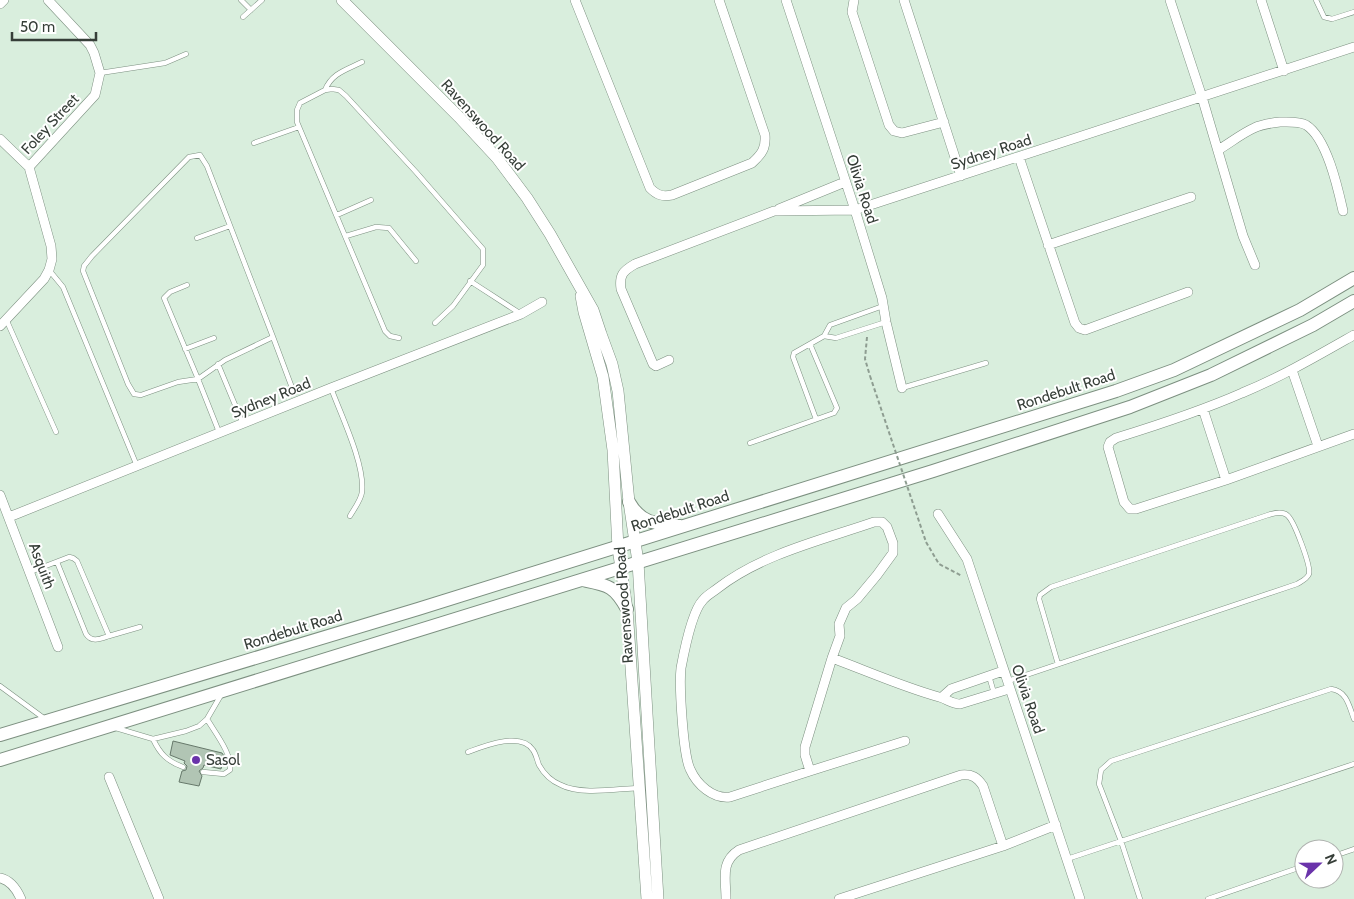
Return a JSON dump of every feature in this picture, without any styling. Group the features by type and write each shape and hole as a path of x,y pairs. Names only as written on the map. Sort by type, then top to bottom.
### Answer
{"main road":[{"name":"Rondebult Road","path":"0,735 618,548 1116,392 1192,362 1300,310 1354,278"},
{"path":"0,760 933,471 1130,407 1211,375 1313,325 1354,301"},
{"path":"629,502 634,511 646,521 687,526"},
{"path":"579,580 607,585 614,590 627,609"}],"street":[{"path":"0,4 4,0"},
{"path":"48,0 90,46 100,74"},
{"name":"Ravenswood Road","path":"342,0 459,117 497,158 527,198 593,310 614,373 623,427 629,502 638,562 647,899"},
{"path":"575,0 650,188 664,197 752,163 766,147 765,135 719,0"},
{"name":"Olivia Road","path":"786,0 855,210 883,306 902,388"},
{"path":"854,0 852,12 889,125 894,131 902,133 944,122"},
{"path":"904,0 962,176"},
{"path":"1170,0 1202,97 1243,236 1255,266"},
{"path":"1261,0 1284,71"},
{"name":"Sydney Road","path":"669,360 656,366 653,364 621,289 621,273 635,264 774,211 855,210 1354,47"},
{"name":"Foley Street","path":"29,167 95,95 100,74"},
{"path":"1218,150 1255,127 1286,122 1300,122 1307,125 1315,132 1325,151 1336,179 1343,211"},
{"path":"0,139 29,167 51,246 52,259 50,270 44,279 3,323"},
{"path":"1019,157 1074,323 1079,328 1085,330 1188,292"},
{"path":"774,211 845,182"},
{"path":"1048,245 1191,197"},
{"name":"Ravenswood Road","path":"580,287 584,312 603,377 608,407 618,548 627,609 658,899"},
{"name":"Sydney Road","path":"9,517 521,314 542,302"},
{"path":"1354,335 1292,370 1203,409 1110,442 1108,447 1124,502 1130,509 1136,509 1226,480 1354,434"},
{"path":"1292,370 1318,446"},
{"path":"1203,409 1226,480"},
{"name":"Asquith","path":"0,495 58,647"},
{"name":"Olivia Road","path":"938,514 967,559 978,588 1003,671 1080,899"},
{"path":"810,771 804,754 805,747 840,636 839,624 846,608 857,599 893,553 894,543 887,527 882,522 874,522 752,566 729,579 702,600 697,609 681,669 683,722 689,768 702,786 711,794 718,797 730,797 905,741"},
{"path":"832,658 942,697 954,704 994,694 1008,685"},
{"path":"942,697 951,689 1003,671"},
{"path":"726,899 725,868 729,858 739,850 961,775 973,775 983,786 1003,846"},
{"path":"109,777 159,899"},
{"path":"839,899 1003,846 1056,825"},
{"path":"0,878 12,884 21,899"}],"lane":[{"path":"242,0 251,10"},
{"path":"243,17 262,0"},
{"path":"1316,0 1324,17 1332,19 1354,12"},
{"path":"100,74 165,62 186,54"},
{"path":"325,90 329,81 334,76 362,62"},
{"path":"399,338 390,336 385,331 299,127 296,115 300,103 325,90 339,90 346,96 483,249 484,265 470,281 454,306 435,324"},
{"path":"254,143 299,127"},
{"path":"273,337 218,364 198,379 178,382 141,395 134,394 128,384 83,271 92,256 189,158 200,155 207,166 273,337 294,393"},
{"path":"337,215 370,200"},
{"path":"197,238 230,226"},
{"path":"346,236 376,226 389,228 416,261"},
{"path":"50,270 63,287 137,466"},
{"path":"470,281 521,314"},
{"path":"187,285 170,292 164,298 219,434"},
{"path":"816,419 793,361 794,353 824,336 830,326 883,306"},
{"path":"824,336 836,338 886,322"},
{"path":"3,323 56,432"},
{"path":"186,349 214,338"},
{"path":"750,443 834,413 837,408 810,344"},
{"path":"902,388 986,363"},
{"path":"218,364 243,424"},
{"path":"331,388 352,442 362,478 362,494 350,516"},
{"path":"1008,685 1058,664 1297,584 1304,580 1309,574 1309,566 1292,521 1288,515 1275,513 1050,587 1040,595 1039,599 1058,664"},
{"path":"30,572 68,557 73,558 77,562 109,636"},
{"path":"57,562 86,634 90,638 94,640 140,627"},
{"path":"989,676 994,694"},
{"path":"0,686 46,720"},
{"path":"1140,899 1121,841 1099,784 1101,770 1111,761 1331,689 1340,690 1343,693 1354,719"},
{"path":"110,726 153,738 192,729 207,718 225,690"},
{"path":"203,772 224,774 230,770 231,766 226,752 207,718"},
{"path":"153,738 165,758 183,767"},
{"path":"468,752 495,743 513,741 526,744 533,750 544,773 562,786 579,790 645,788"},
{"path":"1067,859 1354,764"},
{"path":"1208,899 1294,869"}],"path":[{"path":"870,376 926,542 939,564 965,577 978,588"}],"building":[{"path":"173,741 222,753 224,756 221,769 204,765 199,771 202,776 199,786 179,782 182,771 186,770 187,766 184,763 185,761 170,755"}],"place":[{"name":"Sasol","path":"196,760"}]}
